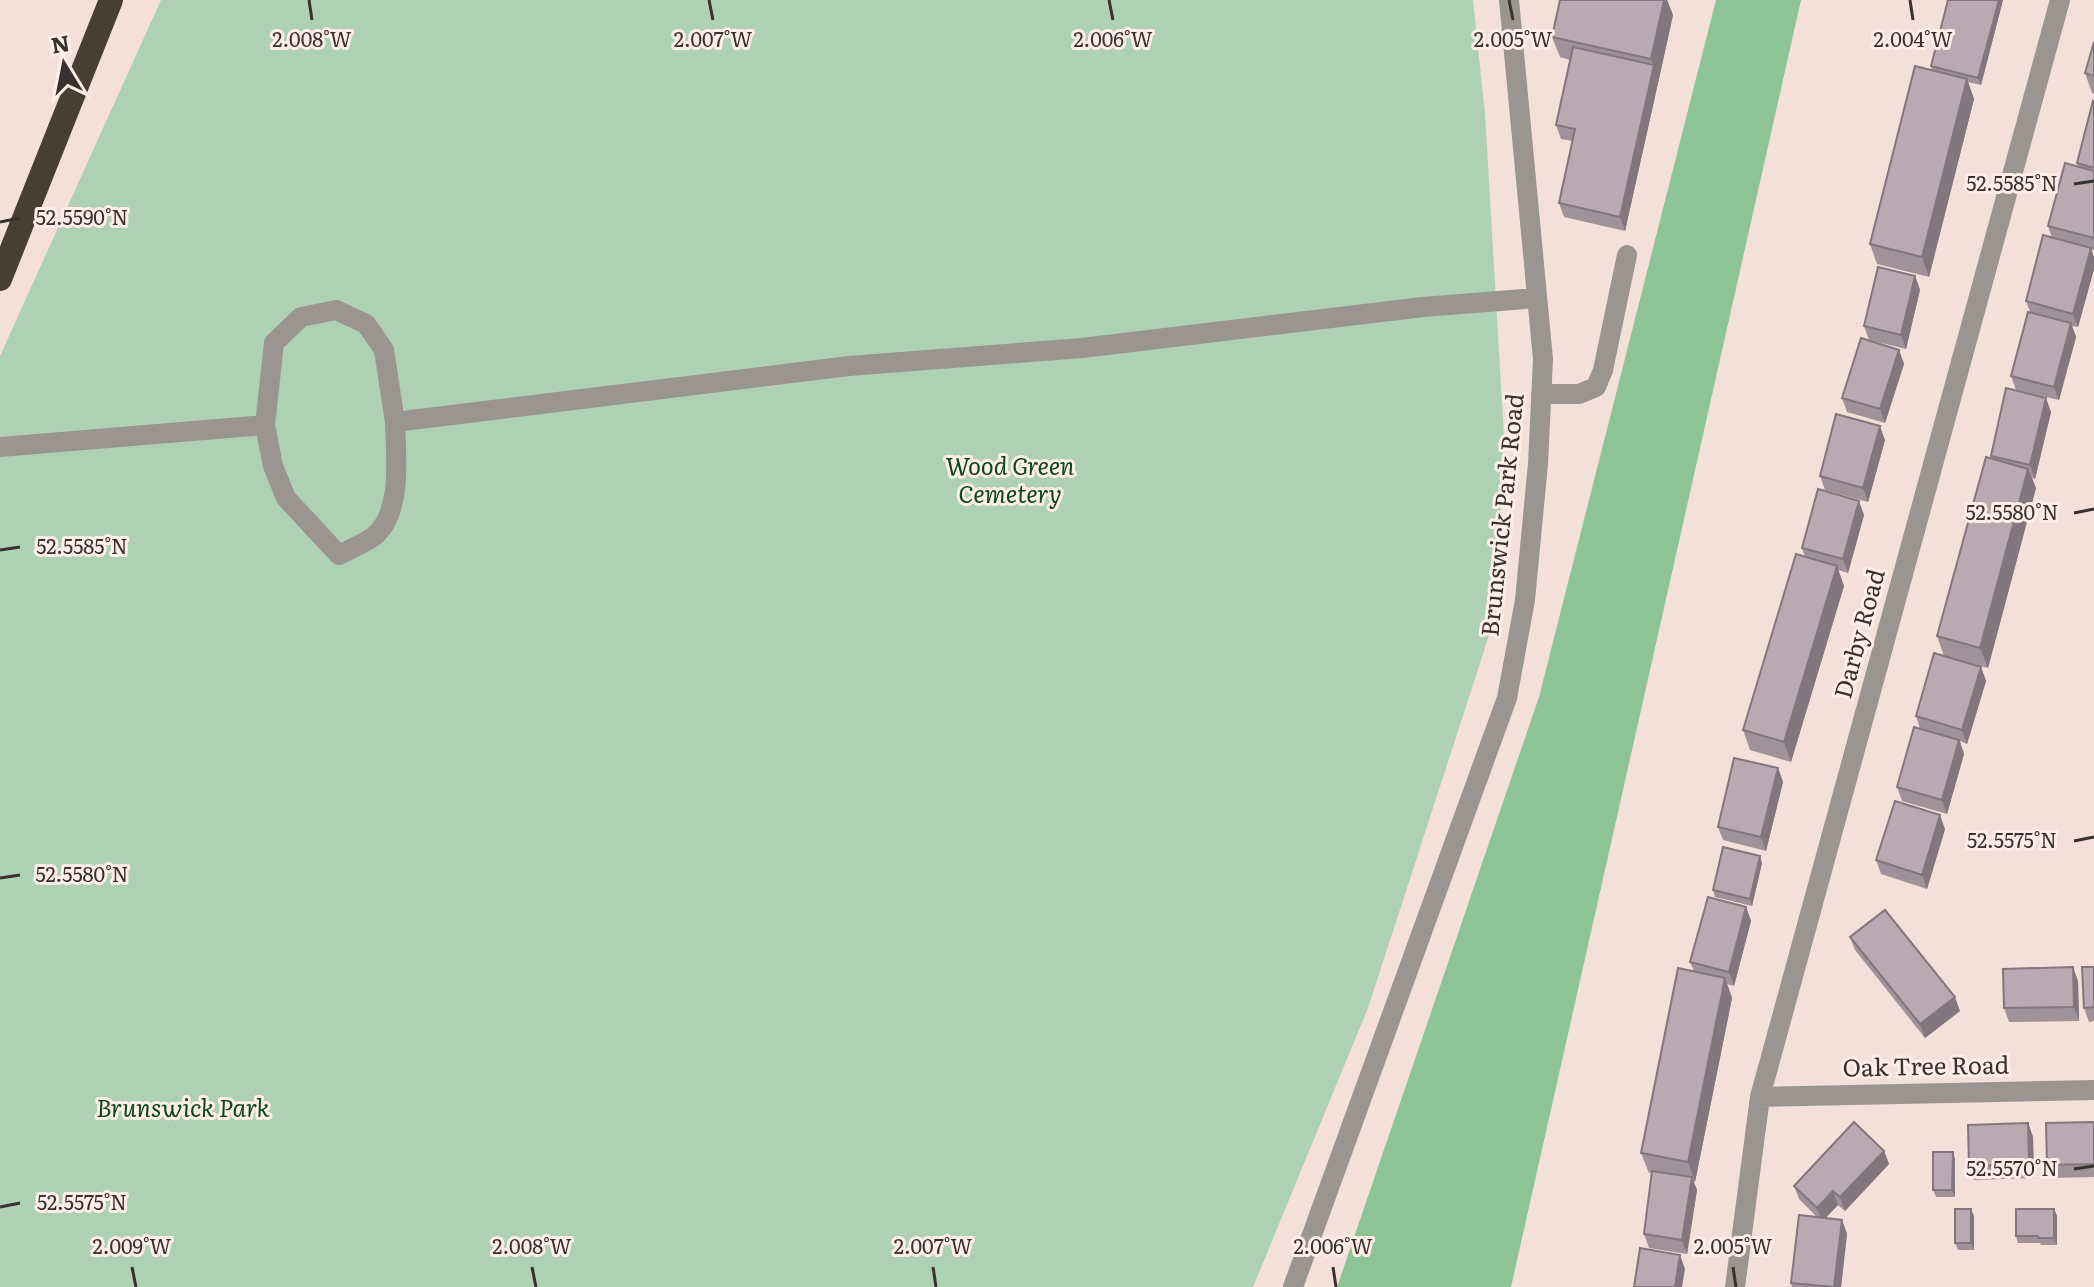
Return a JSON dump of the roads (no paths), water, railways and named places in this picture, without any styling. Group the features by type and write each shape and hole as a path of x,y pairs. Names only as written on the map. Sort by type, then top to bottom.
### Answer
{"highway":[{"path":"0,279 111,0"}],"street":[{"name":"Brunswick Park Road","path":"1293,1287 1507,698 1525,600 1538,464 1543,359 1509,0"},
{"name":"Darby Road","path":"1735,1287 1760,1097 2060,0"},
{"path":"1541,394 1579,394 1596,387 1603,370 1627,255"},
{"path":"395,422 849,366 1082,348 1423,307 1537,298"},
{"path":"336,310 366,324 384,350 395,422 396,479 392,510 375,536 339,555 286,498 273,466 265,425 274,343 301,317 336,310"},
{"path":"0,447 265,425"},
{"name":"Oak Tree Road","path":"1760,1097 2094,1090"}],"park label":[{"name":"Wood Green Cemetery","path":"1010,481"},
{"name":"Brunswick Park","path":"183,1109"}]}
